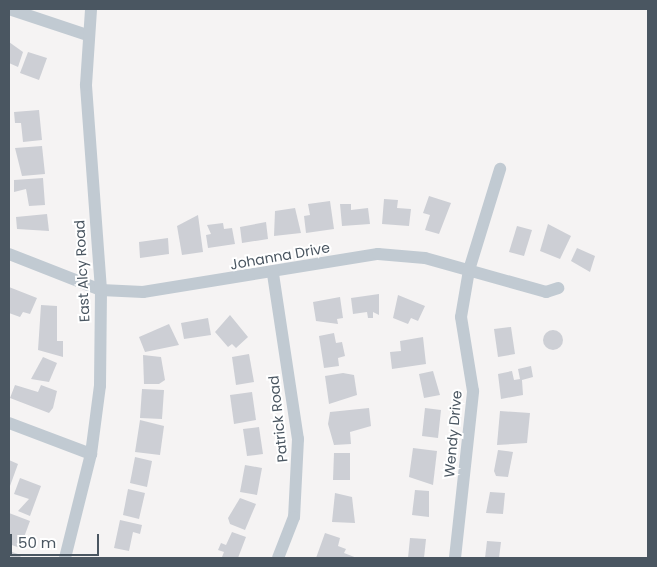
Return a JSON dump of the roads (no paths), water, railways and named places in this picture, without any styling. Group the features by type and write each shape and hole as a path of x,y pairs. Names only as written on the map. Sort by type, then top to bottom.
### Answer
{"street":[{"path":"9,9 87,35"},
{"name":"East Alcy Road","path":"65,558 91,454 100,386 102,290 89,164 87,35 91,9"},
{"name":"Wendy Drive","path":"455,558 473,391 461,317 469,270 500,169"},
{"name":"Johanna Drive","path":"9,254 102,290 143,292 273,274 378,254 425,258 546,292 558,288"},
{"name":"Patrick Road","path":"273,274 298,439 294,517 278,558"},
{"path":"9,423 91,454"}]}
